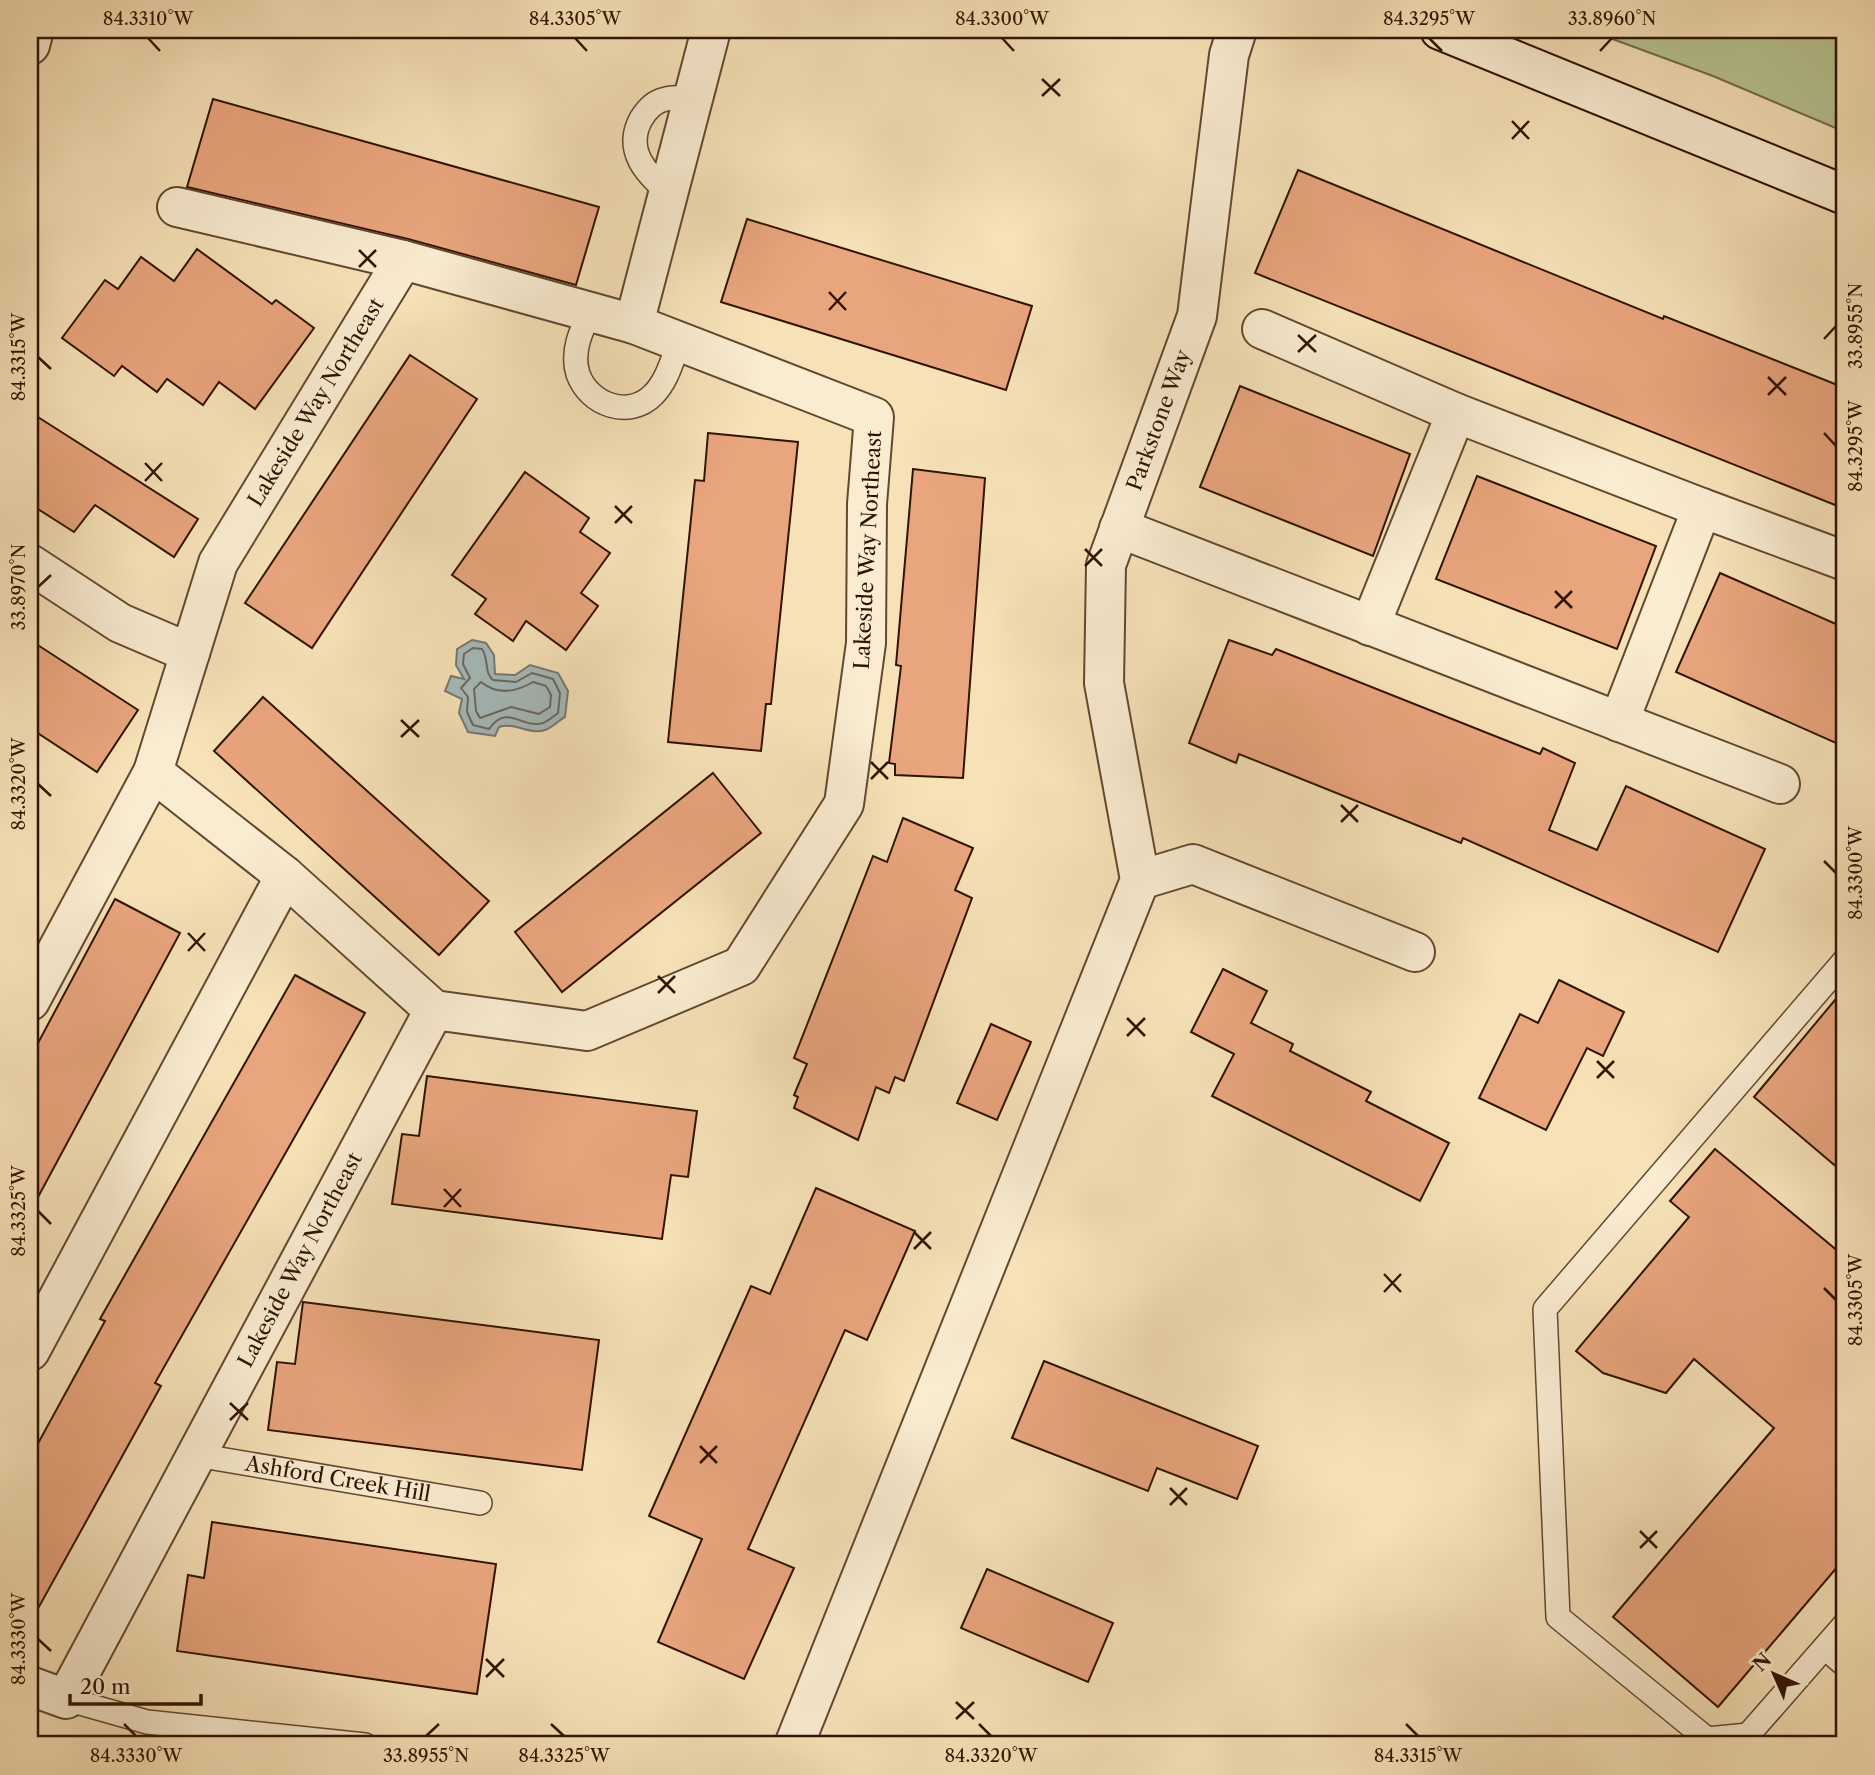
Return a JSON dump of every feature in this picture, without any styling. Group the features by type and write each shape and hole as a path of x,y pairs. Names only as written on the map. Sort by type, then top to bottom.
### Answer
{"street":[{"path":"30,45 34,30"},
{"path":"634,324 711,30"},
{"name":"Parkstone Way","path":"1140,880 1104,682 1106,565 1197,316 1229,55 1237,30"},
{"path":"1440,30 1845,195"},
{"path":"177,207 402,260"},
{"name":"Lakeside Way Northeast","path":"30,1001 153,772 218,563 402,260 634,324 874,417 867,504 866,643 844,804 741,966 587,1031 434,1010 66,1699"},
{"path":"1262,329 1456,413 1845,561"},
{"path":"1370,626 1456,413"},
{"path":"1619,722 1702,508"},
{"path":"1119,528 1780,784"},
{"path":"30,564 120,623 190,653"},
{"path":"153,772 285,876 434,1010"},
{"path":"794,1745 1140,880 1194,864 1415,952"},
{"path":"30,1351 285,876"},
{"path":"30,1686 66,1699"}],"lane":[{"path":"590,312 576,344 578,374 591,393 612,408 629,408 651,397 664,381 679,342"},
{"path":"1845,960 1545,1309 1558,1617 1707,1739 1748,1735 1845,1624"},
{"name":"Ashford Creek Hill","path":"196,1455 480,1503"},
{"path":"1825,1648 1845,1665"},
{"path":"66,1699 147,1722 365,1745"}],"green space":[{"path":"1588,30 1845,30 1845,132 1713,76"}],"water":[{"path":"472,640 486,643 494,655 495,674 515,675 530,665 558,673 568,691 565,717 548,729 539,731 505,726 499,727 495,736 468,732 459,713 462,699 445,691 451,676 464,679 456,665 457,649"}],"building":[{"path":"213,99 599,207 576,285 408,239 187,187"},
{"path":"1298,170 1663,319 1664,316 1845,388 1845,509 1255,273"},
{"path":"747,219 1032,306 1006,390 721,302"},
{"path":"197,249 272,304 276,300 314,328 255,409 219,382 203,405 167,379 157,392 122,366 114,376 62,338 105,280 118,289 141,257 174,281"},
{"path":"410,355 477,399 312,648 245,603"},
{"path":"1240,386 1410,454 1373,556 1200,487"},
{"path":"30,412 198,519 174,557 95,505 74,532 30,504"},
{"path":"708,433 798,442 771,704 766,704 761,751 668,742 695,480 704,481"},
{"path":"913,469 985,478 963,778 895,775 895,764 889,763 901,666 896,665"},
{"path":"525,472 589,518 580,532 610,553 581,593 598,606 566,650 526,621 513,641 475,614 486,599 452,575"},
{"path":"1477,476 1656,546 1617,649 1436,579"},
{"path":"1720,573 1845,628 1845,747 1676,672"},
{"path":"30,640 138,710 97,772 30,728"},
{"path":"1229,640 1272,655 1276,649 1540,754 1543,748 1575,763 1549,830 1597,850 1626,786 1765,849 1718,952 1463,838 1461,843 1239,754 1236,763 1189,743"},
{"path":"263,697 489,901 439,955 214,751"},
{"path":"713,773 761,833 562,992 515,932"},
{"path":"903,818 973,848 955,890 972,898 904,1081 895,1077 889,1093 876,1087 858,1140 794,1108 798,1097 794,1095 807,1064 794,1058 873,856 887,862"},
{"path":"115,899 180,933 30,1212 30,1058"},
{"path":"1223,969 1267,991 1251,1023 1293,1044 1290,1051 1371,1092 1366,1101 1449,1143 1420,1201 1212,1096 1234,1054 1191,1032"},
{"path":"295,975 365,1013 155,1383 161,1386 30,1623 30,1458 105,1321 100,1319"},
{"path":"1559,980 1624,1012 1603,1056 1587,1048 1546,1130 1479,1098 1520,1014 1538,1023"},
{"path":"1845,988 1845,1174 1754,1097"},
{"path":"991,1024 1031,1042 997,1120 957,1103"},
{"path":"427,1076 697,1111 688,1177 671,1175 662,1239 392,1204 402,1134 419,1136"},
{"path":"1715,1149 1845,1257 1845,1558 1718,1707 1613,1617 1774,1428 1694,1359 1666,1393 1603,1373 1576,1351 1689,1217 1670,1201"},
{"path":"816,1188 915,1231 867,1340 845,1330 748,1549 794,1568 744,1679 658,1642 702,1539 649,1516 751,1286 770,1294"},
{"path":"303,1302 599,1340 582,1470 268,1430 277,1362 295,1364"},
{"path":"1044,1361 1258,1446 1237,1499 1157,1468 1148,1491 1012,1438"},
{"path":"212,1522 496,1564 477,1694 177,1651 188,1575 204,1578"},
{"path":"987,1569 1113,1623 1088,1682 961,1628"}]}
